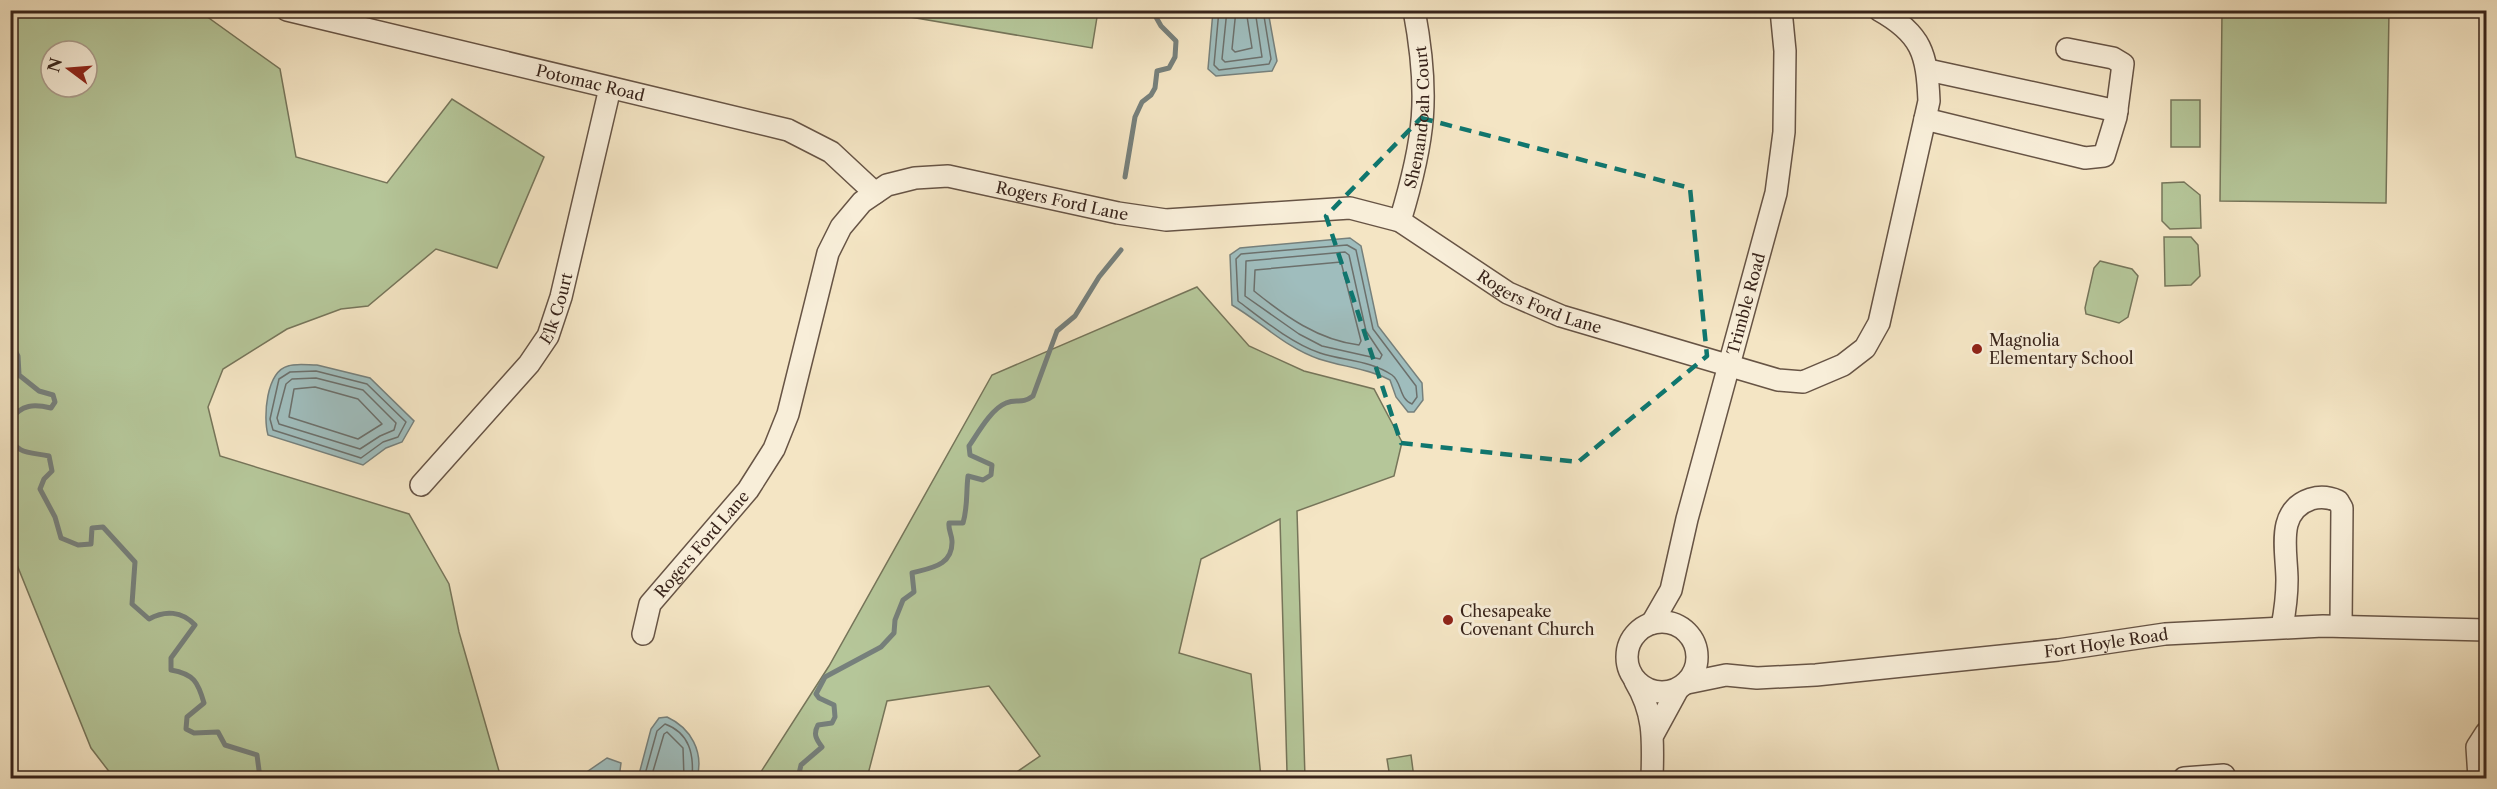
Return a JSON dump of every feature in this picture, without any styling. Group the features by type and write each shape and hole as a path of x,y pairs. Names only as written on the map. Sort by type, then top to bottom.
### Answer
{"street":[{"name":"Potomac Road","path":"287,10 788,130 831,152 875,193"},
{"name":"Shenandoah Court","path":"1400,221 1423,132 1425,94 1422,53 1414,10"},
{"name":"Trimble Road","path":"1652,623 1671,590 1687,519 1776,193 1784,132 1785,51 1781,10"},
{"name":"Rogers Ford Lane","path":"643,634 650,604 748,490 774,449 788,414 828,253 841,227 862,202 875,193 887,186 915,178 948,176 1118,213 1166,220 1350,208 1400,221 1508,293 1562,316 1778,380 1803,382 1843,365 1865,348 1880,323 1929,101 1928,70 1917,41 1903,23 1879,10"},
{"path":"1925,119 2085,158 2104,156 2117,111 2124,64 2113,58 2067,49"},
{"path":"1928,70 2117,111"},
{"name":"Elk Court","path":"421,485 529,364 548,336 561,297 610,88"},
{"path":"2283,627 2287,580 2285,533 2288,520 2292,510 2302,502 2325,497 2338,501 2342,508 2341,626"},
{"path":"1671,590 1676,597 1685,630 1697,650 1715,661 1726,675"},
{"path":"1652,778 1654,733 1647,701 1628,670 1628,647 1633,636 1652,623 1664,622 1685,630"},
{"name":"Fort Hoyle Road","path":"1682,686 1726,675 1757,678 1816,675 2058,650 2165,634 2341,626 2487,630"},
{"path":"2465,629 2487,637"},
{"path":"1654,733 1697,662 1697,650"},
{"path":"1635,681 1655,692 1682,686"},
{"path":"2479,778 2477,747 2487,733"},
{"path":"2184,778 2224,775"}],"highlighted area":[{"path":"1421,118 1690,188 1707,356 1578,462 1401,443 1326,216"}],"green space":[{"path":"1098,10 1092,48 875,11"},
{"path":"10,11 199,11 280,69 296,157 387,183 452,99 544,157 497,268 436,249 368,306 341,309 287,329 223,369 208,407 220,456 409,514 449,584 459,632 501,778 114,778 91,748 11,550"},
{"path":"2222,11 2389,11 2386,203 2220,201"},
{"path":"2171,100 2200,100 2200,147 2171,147"},
{"path":"2184,182 2200,195 2201,228 2170,229 2162,221 2162,183"},
{"path":"2164,237 2191,237 2198,245 2200,276 2191,285 2165,286"},
{"path":"2100,261 2132,269 2138,276 2128,317 2119,323 2086,314 2085,308 2094,268"},
{"path":"1197,287 1249,346 1304,371 1374,389 1402,442 1394,476 1297,511 1305,778 1288,778 1287,772 1280,519 1201,559 1179,653 1251,674 1261,778 1008,778 1040,756 989,686 887,701 867,778 757,778 829,666 992,375"},
{"path":"1411,755 1414,778 1390,778 1387,759"}],"water":[{"path":"1213,11 1268,11 1277,61 1272,71 1216,76 1208,69"},
{"path":"1350,238 1361,246 1378,326 1422,383 1423,400 1414,412 1408,412 1396,397 1390,380 1307,354 1285,342 1232,305 1230,255 1240,248"},
{"path":"291,365 317,365 370,378 414,421 402,442 386,448 363,465 268,435 266,407 275,377 281,370"},
{"path":"667,717 683,728 694,742 699,759 697,778 638,778 651,729 659,718"},
{"path":"607,758 621,763 619,778 578,778"}],"waterway":[{"path":"1125,177 1135,117 1142,102 1151,95 1155,88 1157,71 1169,68 1175,57 1176,41 1161,26 1152,10"},
{"path":"798,778 801,765 822,747 816,736 818,725 832,723 835,717 834,705 819,698 816,694 825,677 881,647 894,633 895,620 903,600 914,592 912,573 933,567 945,561 949,556 952,541 949,523 963,523 968,476 983,480 991,475 992,465 970,455 969,446 985,422 1000,406 1033,396 1057,331 1075,316 1099,277 1121,250"},
{"path":"10,350 14,348 18,356 19,375 39,391 53,395 55,402 51,408 29,406 19,411 10,420"},
{"path":"10,434 12,441 20,449 49,456 52,471 44,479 40,489 55,517 61,538 78,545 91,544 92,528 103,527 135,562 132,604 149,619 161,614 173,613 185,617 195,625 171,658 171,670 185,674 194,680 204,703 187,717 186,729 194,733 218,732 225,745 257,755 260,778"}],"place":[{"name":"Magnolia Elementary School","path":"1977,349"},
{"name":"Chesapeake Covenant Church","path":"1448,620"}]}
